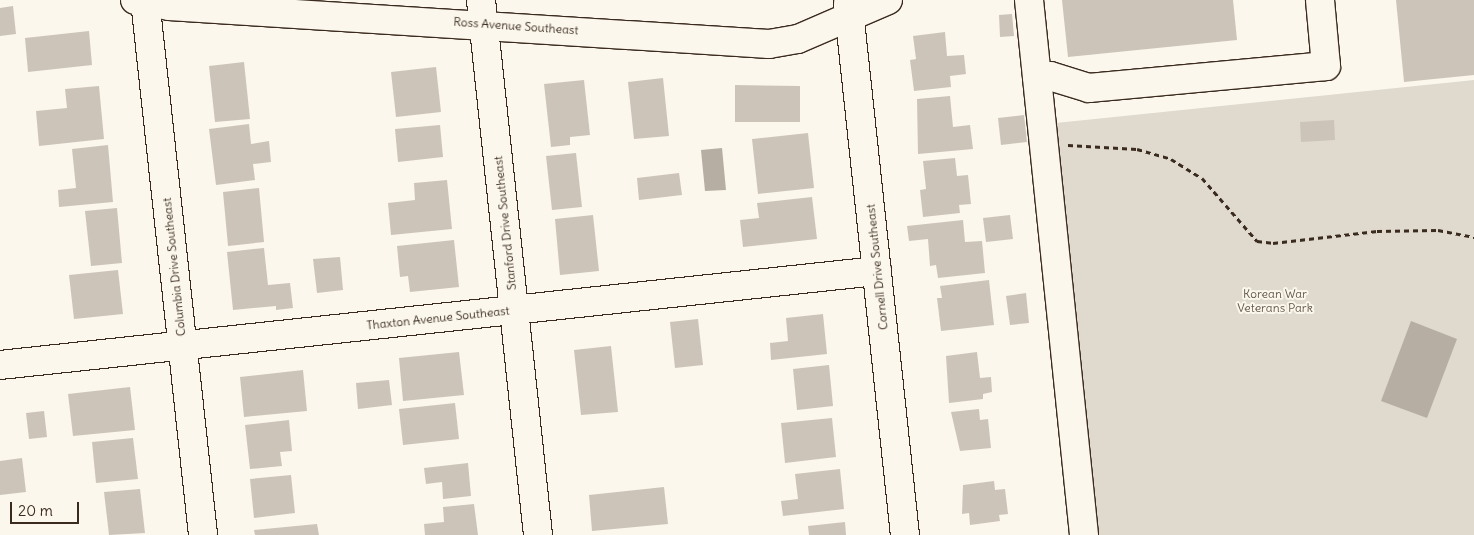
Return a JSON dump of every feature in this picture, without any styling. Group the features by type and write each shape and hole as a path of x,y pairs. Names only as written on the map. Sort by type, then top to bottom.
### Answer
{"street":[{"name":"Ross Avenue Southeast","path":"142,1 482,12 769,44 798,39 849,9 888,0"},
{"path":"1029,0 1084,535"},
{"path":"1037,77 1050,76 1089,88 1326,66 1320,0"},
{"name":"Columbia Drive Southeast","path":"142,1 183,346 203,535"},
{"name":"Cornell Drive Southeast","path":"849,9 905,535"},
{"name":"Stanford Drive Southeast","path":"482,12 538,535"},
{"name":"Thaxton Avenue Southeast","path":"0,365 877,271"}],"path":[{"path":"1044,147 1091,144 1137,149 1171,159 1202,178 1257,241 1273,243 1377,231 1438,230 1474,237"}],"green space":[{"name":"Korean War Veterans Park","path":"1474,80 1474,535 1099,535 1056,123"}],"shaded area":[{"path":"722,148 726,190 705,191 701,150"},
{"path":"1411,321 1457,339 1427,418 1381,401"}],"building":[{"path":"1062,0 1233,0 1237,40 1068,57"},
{"path":"1396,0 1474,0 1474,75 1404,82"},
{"path":"13,6 16,34 0,36 0,8"},
{"path":"1012,14 1014,36 1000,37 999,15"},
{"path":"89,31 92,65 28,72 25,38"},
{"path":"945,32 947,56 964,55 966,74 950,76 951,87 914,91 910,60 916,59 913,36"},
{"path":"244,62 250,119 215,122 209,66"},
{"path":"436,67 441,112 396,117 391,72"},
{"path":"663,78 669,136 634,139 628,82"},
{"path":"584,80 590,135 570,137 570,145 551,147 544,84"},
{"path":"735,85 800,86 800,122 735,122"},
{"path":"99,86 104,139 39,146 36,111 67,108 65,89"},
{"path":"950,96 953,127 970,125 973,149 918,154 917,99"},
{"path":"1024,115 1027,142 1001,145 998,118"},
{"path":"1334,120 1335,140 1301,142 1300,122"},
{"path":"249,124 251,144 269,141 271,162 253,164 255,180 216,185 209,129"},
{"path":"440,125 443,157 398,162 395,129"},
{"path":"808,133 814,188 758,194 752,139"},
{"path":"108,145 113,202 59,207 58,190 76,188 72,149"},
{"path":"576,153 582,207 552,210 546,156"},
{"path":"955,158 957,176 968,175 971,204 959,205 960,213 923,217 920,190 926,189 923,161"},
{"path":"679,173 682,195 639,200 637,178"},
{"path":"447,180 452,229 391,235 388,203 415,200 414,183"},
{"path":"259,188 264,242 228,246 223,192"},
{"path":"812,197 817,239 743,247 740,220 759,218 757,203"},
{"path":"117,208 122,263 91,266 85,211"},
{"path":"593,215 599,271 560,275 555,219"},
{"path":"1010,215 1013,239 986,242 983,218"},
{"path":"963,220 965,242 982,241 985,273 938,278 936,265 930,266 928,239 909,241 907,226"},
{"path":"454,240 459,287 410,292 408,276 400,277 397,246"},
{"path":"264,248 268,285 290,283 293,308 276,310 276,306 233,310 227,252"},
{"path":"340,257 343,290 317,293 313,259"},
{"path":"118,270 123,314 74,319 69,275"},
{"path":"989,280 994,325 941,331 937,298 942,298 940,286"},
{"path":"1026,293 1029,323 1010,325 1006,296"},
{"path":"823,314 827,354 771,360 770,343 788,341 786,318"},
{"path":"698,319 703,365 675,368 670,322"},
{"path":"611,346 618,412 581,415 574,350"},
{"path":"459,352 464,395 403,401 399,358"},
{"path":"977,352 980,378 991,377 992,392 983,394 983,399 949,403 946,356"},
{"path":"829,365 833,406 797,410 793,369"},
{"path":"303,370 307,411 244,417 240,377"},
{"path":"389,380 392,405 358,409 356,383"},
{"path":"130,387 135,430 73,436 68,394"},
{"path":"455,403 459,439 403,445 399,409"},
{"path":"979,409 980,420 988,419 991,448 960,451 951,412"},
{"path":"44,411 47,437 29,439 26,413"},
{"path":"832,418 836,457 785,463 781,423"},
{"path":"289,420 292,451 280,452 282,466 250,469 245,425"},
{"path":"133,438 138,479 96,483 92,442"},
{"path":"22,458 26,492 0,495 0,461"},
{"path":"468,463 471,496 443,499 442,482 426,484 424,468"},
{"path":"840,469 844,509 783,516 781,501 798,499 795,474"},
{"path":"291,475 295,513 254,518 250,479"},
{"path":"994,481 995,490 1005,489 1008,514 999,515 1000,521 970,525 969,513 962,514 963,485"},
{"path":"664,487 668,524 592,531 589,495"},
{"path":"140,489 145,533 109,535 104,492"},
{"path":"474,504 478,535 425,535 424,524 444,522 443,507"},
{"path":"845,522 846,535 809,535 808,526"},
{"path":"317,524 319,535 255,535 254,530"}]}
